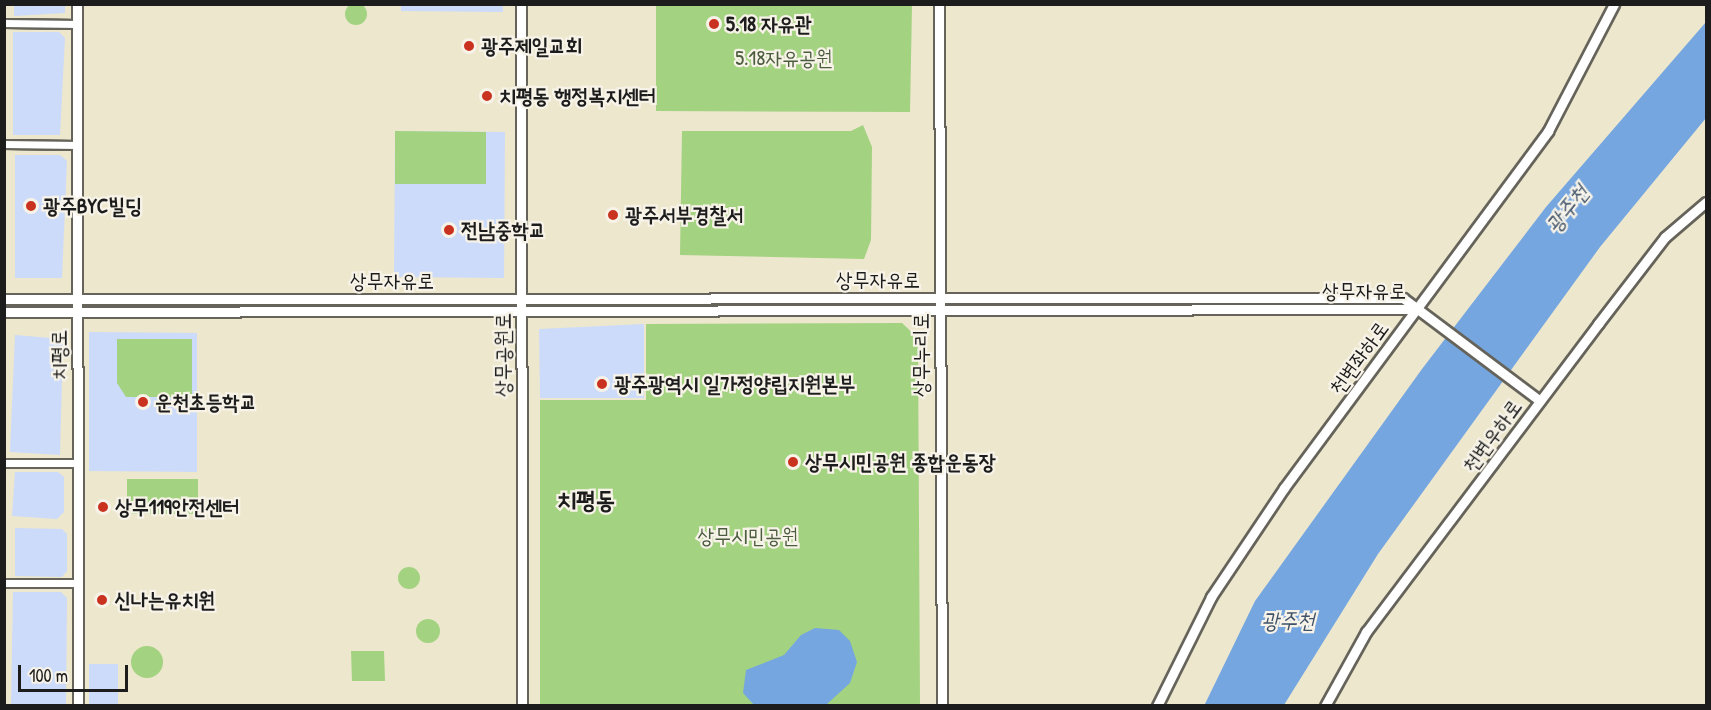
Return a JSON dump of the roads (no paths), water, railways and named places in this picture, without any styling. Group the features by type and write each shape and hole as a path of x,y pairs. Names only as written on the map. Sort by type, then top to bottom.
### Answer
{"street":[{"name":"치평로","path":"77,4 78,705"},
{"name":"상무공원로","path":"521,4 522,705"},
{"name":"상무누리로","path":"939,4 942,705"},
{"name":"천변좌하로","path":"1156,705 1211,597 1416,309 1548,131 1614,4"},
{"path":"4,23 78,24"},
{"path":"4,144 78,145"},
{"name":"천변우하로","path":"1325,705 1366,632 1540,401 1665,237 1707,202"},
{"name":"상무자유로","path":"4,299 1403,298 1416,309"},
{"path":"1416,309 1540,401"},
{"name":"상무자유로","path":"4,312 1416,309"},
{"path":"4,463 77,463"},
{"path":"4,582 78,583"}],"water":[{"name":"광주천","path":"1706,22 1706,118 1600,247 1378,554 1284,705 1204,706 1255,601 1422,369 1546,207"},
{"path":"815,628 839,630 850,641 857,662 850,683 826,705 754,705 743,693 746,670 784,655 801,635"}],"place":[{"name":"5.18 자유관","path":"714,24"},
{"name":"광주제일교회","path":"469,46"},
{"name":"치평동 행정복지센터","path":"487,96"},
{"name":"광주BYC빌딩","path":"31,206"},
{"name":"광주서부경찰서","path":"613,215"},
{"name":"전남중학교","path":"449,230"},
{"name":"광주광역시 일가정양립지원본부","path":"602,384"},
{"name":"운천초등학교","path":"143,402"},
{"name":"상무시민공원 종합운동장","path":"793,462"},
{"name":"상무119안전센터","path":"103,507"},
{"name":"신나는유치원","path":"102,600"}],"district":[{"name":"치평동","path":"586,500"}],"park label":[{"name":"5.18자유공원","path":"784,58"},
{"name":"상무시민공원","path":"748,536"}]}
